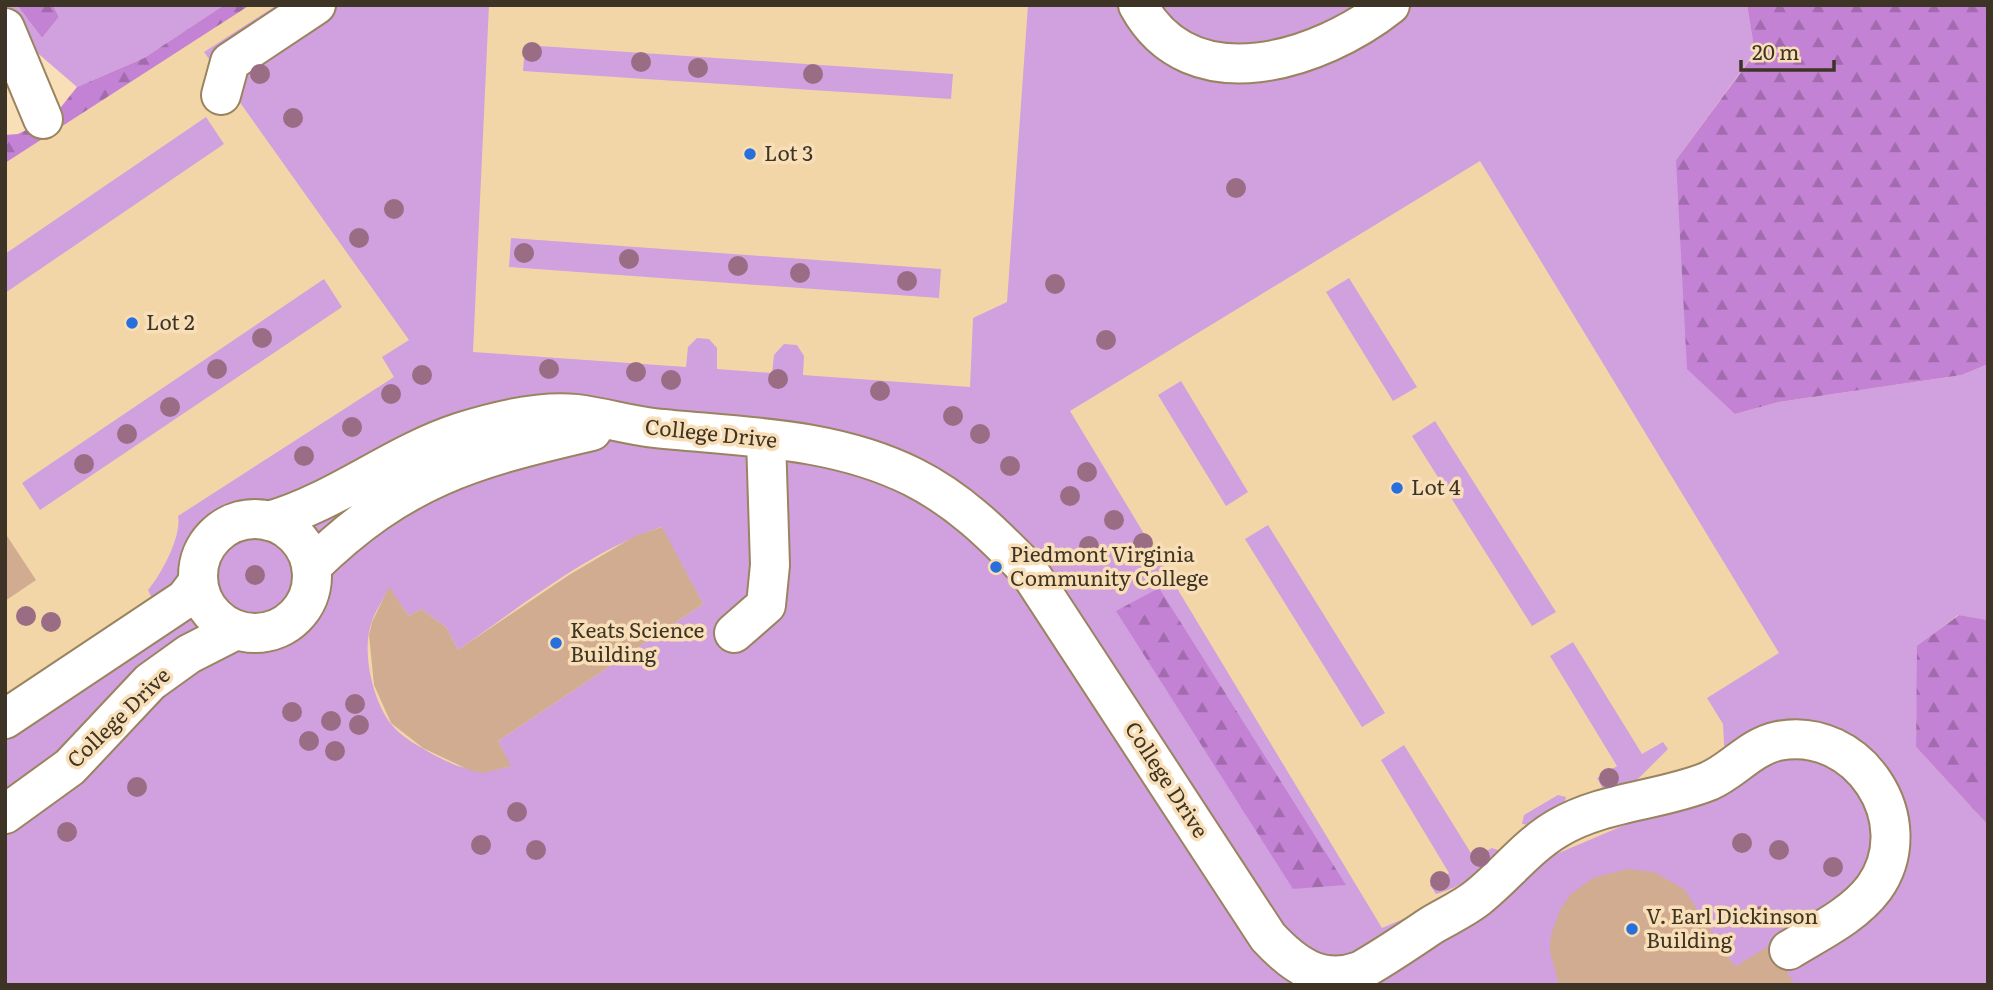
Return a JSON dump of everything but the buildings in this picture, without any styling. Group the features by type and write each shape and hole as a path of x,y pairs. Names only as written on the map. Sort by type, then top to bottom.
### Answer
{"street":[{"path":"222,95 230,62 316,5"},
{"path":"1138,5 1162,36 1185,52 1216,63 1252,64 1292,57 1338,39 1390,5"},
{"path":"5,28 43,119"},
{"name":"College Drive","path":"198,582 201,557 215,536 239,522 270,521 322,502 373,470 462,432 525,416 575,414 621,424 820,445 859,454 913,477 956,503 987,527 1028,570 1268,937 1286,957 1306,970 1342,977 1360,971 1471,903 1558,828 1596,810 1711,780 1765,745 1780,741 1808,740 1834,746 1872,776 1888,818 1889,841 1885,865 1875,887 1858,906 1789,950"},
{"name":"College Drive","path":"5,814 70,767 150,682 189,654 236,630 270,631 285,625 307,600 312,583 311,567 359,522 437,476 479,459 621,424"},
{"path":"734,633 766,605 770,565 766,439"},
{"path":"270,521 292,534 301,543 311,567"},
{"path":"198,582 206,606 225,624 236,630"},
{"path":"5,719 185,599 198,582"}],"shaded area":[{"path":"5,5 17,5 42,38 59,17 53,5 224,5 144,58 77,87 5,25"},
{"name":"Piedmont Virginia Community College","path":"243,5 1988,5 1988,985 5,985 5,150"},
{"path":"277,5 489,5 473,352 686,367 688,347 697,338 709,339 717,348 717,369 772,373 774,355 784,344 797,345 804,356 803,375 970,387 973,318 1007,302 1028,5 1747,5 1755,52 1676,160 1735,414 1779,402 1962,375 1988,364 1988,620 1958,615 1918,646 1916,747 1988,825 1988,985 5,985 5,719 152,598 148,590 159,575 174,544 178,516 394,377 382,357 409,340 204,52","holes":["1480,161 1779,653 1707,698 1723,724 1726,782 1382,928 1070,411","661,527 703,604 498,741 510,766 471,770 444,760 417,745 391,724 378,701 368,660 372,621 389,588 409,616 421,609 446,627 458,650 581,565"]},
{"path":"525,45 953,74 951,99 523,71"},
{"path":"206,117 224,144 5,293 5,254"},
{"path":"511,238 941,269 939,298 509,267"},
{"path":"1349,278 1417,387 1393,401 1326,292"},
{"path":"324,279 342,307 40,510 22,483"},
{"path":"1181,381 1248,492 1226,506 1158,395"},
{"path":"1435,421 1556,612 1532,626 1412,436"},
{"path":"1268,525 1385,713 1362,727 1245,539"},
{"path":"1573,642 1642,754 1663,742 1668,749 1637,780 1603,789 1597,778 1617,766 1550,656"},
{"path":"1404,745 1474,858 1492,848 1498,850 1498,857 1477,875 1436,894 1430,885 1449,873 1381,760"},
{"path":"1558,795 1566,797 1564,805 1531,825 1522,824 1524,815"}],"green space":[{"path":"17,5 53,5 59,17 42,38"},
{"path":"224,5 250,5 5,163 5,135 18,134 53,117 77,87 144,58"},
{"path":"1747,5 1988,5 1988,364 1962,375 1779,402 1735,414 1687,369 1676,160 1755,53"},
{"path":"1159,588 1346,885 1293,889 1116,611"},
{"path":"1959,615 1988,620 1988,825 1916,747 1917,646"}],"place":[{"name":"Lot 3","path":"750,154"},
{"name":"Lot 2","path":"132,323"},
{"name":"Lot 4","path":"1397,488"},
{"name":"Piedmont Virginia Community College","path":"996,567"},
{"name":"Keats Science Building","path":"556,643"},
{"name":"V. Earl Dickinson Building","path":"1632,929"}]}
